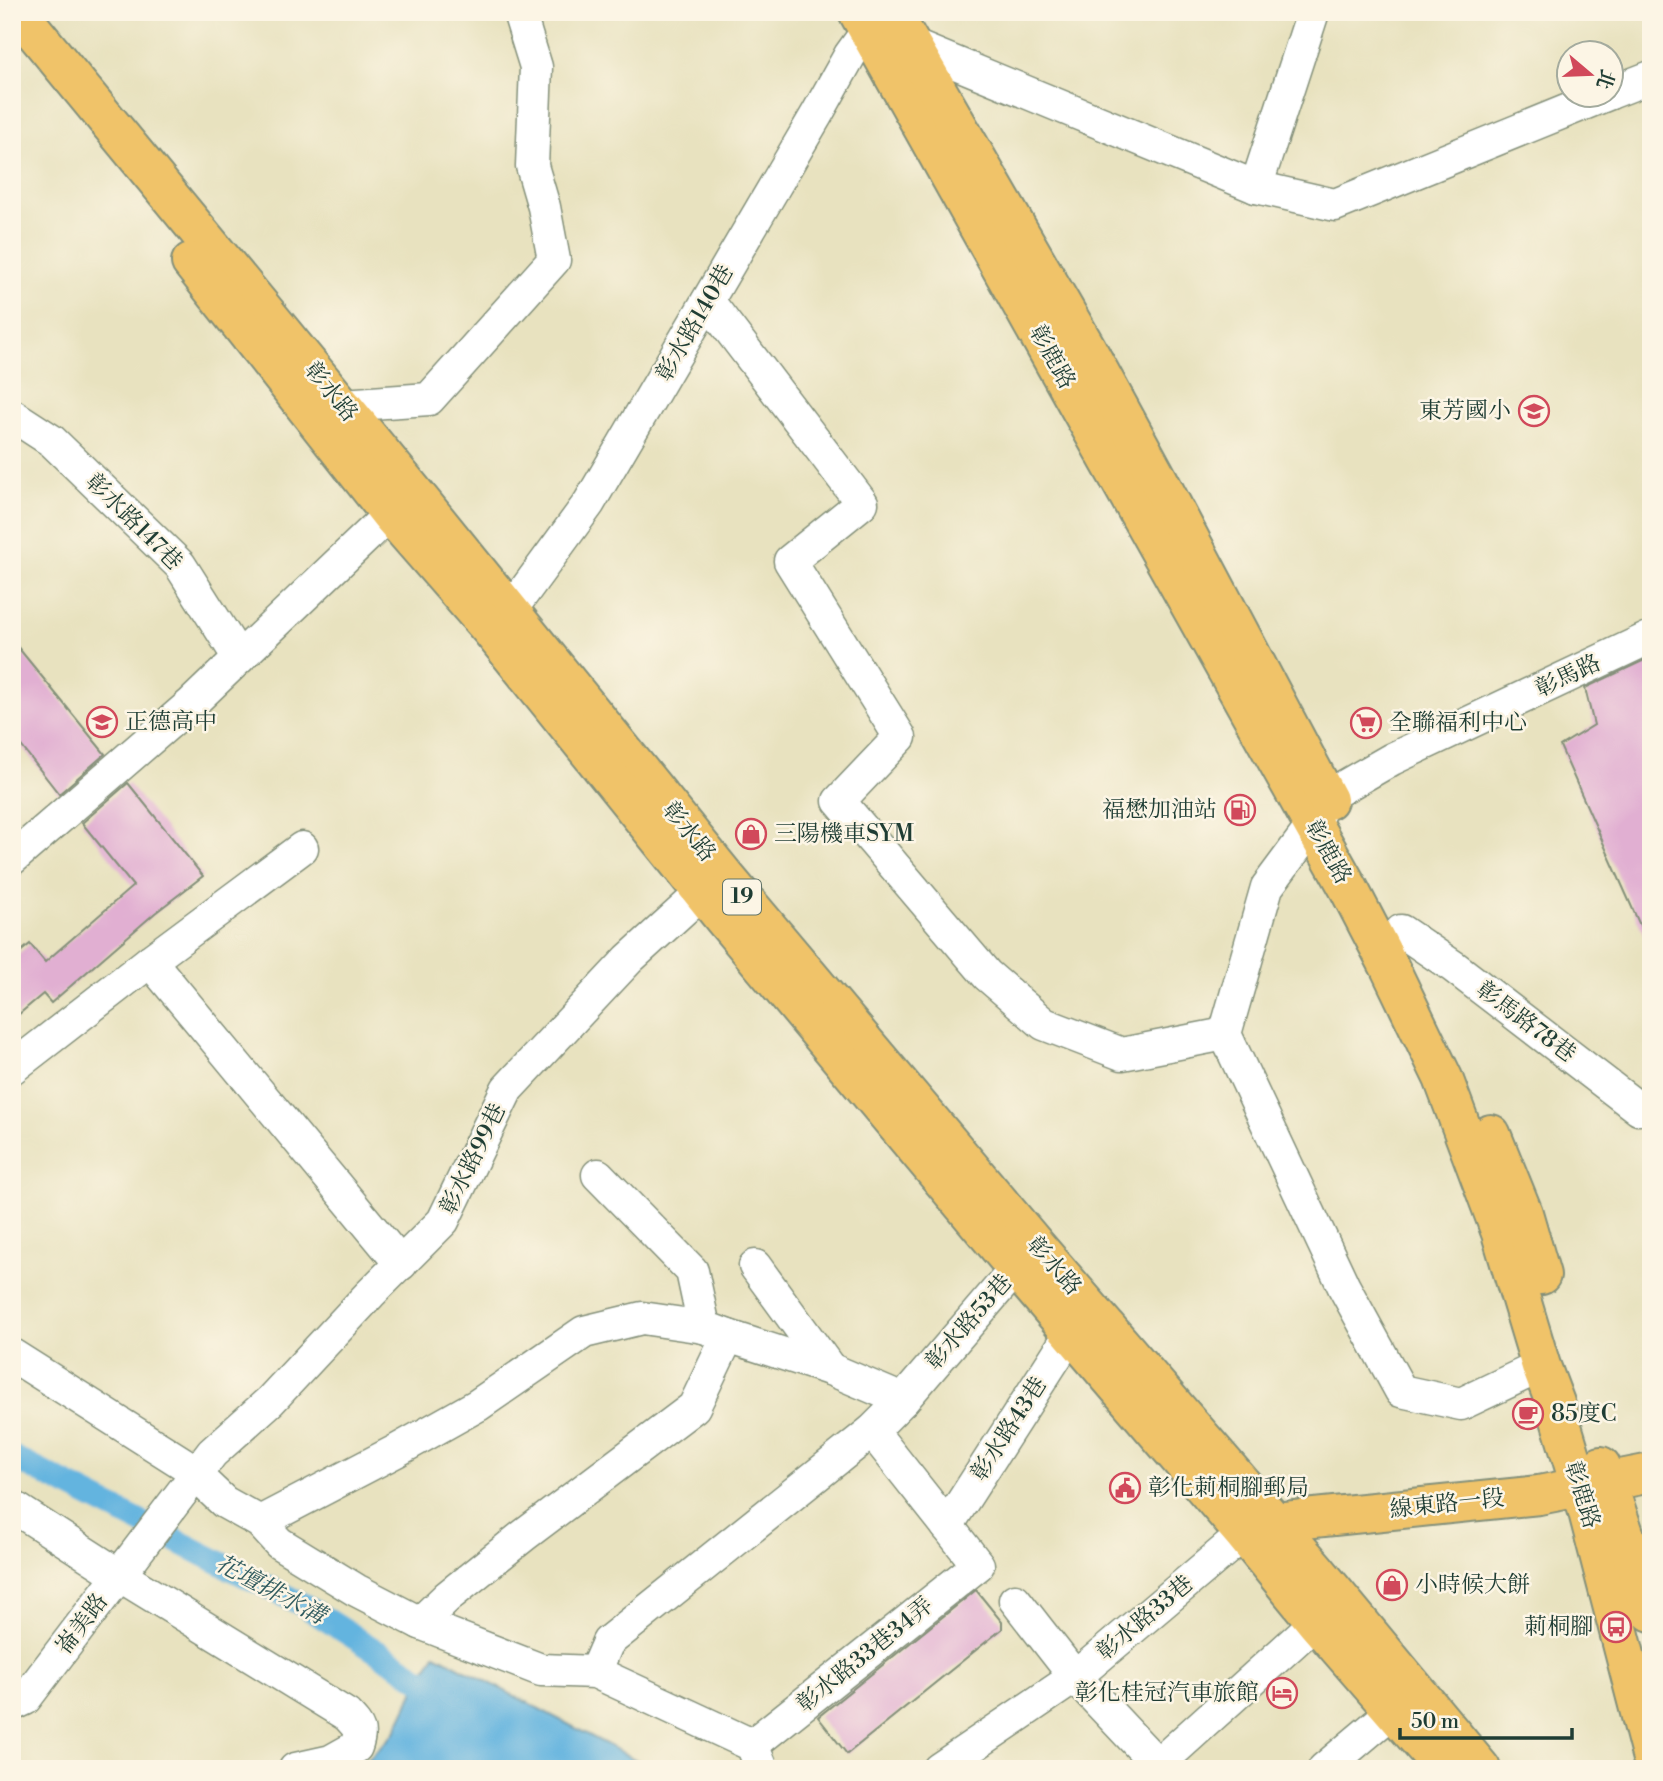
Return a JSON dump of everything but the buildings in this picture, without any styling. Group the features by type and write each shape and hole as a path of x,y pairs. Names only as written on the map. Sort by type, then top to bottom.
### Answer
{"main road":[{"name":"彰水路","path":"18,12 342,405 400,501"},
{"name":"彰鹿路","path":"887,21 1320,811 1389,966 1443,1077 1501,1233 1555,1404 1651,1612"},
{"name":"彰水路","path":"12,44 39,70 498,618 712,883 1026,1257 1259,1528 1316,1622 1444,1769"},
{"name":"彰鹿路","path":"1320,811 1356,854 1401,931 1463,1064 1523,1213 1577,1395 1592,1484 1588,1512 1651,1755"},
{"name":"彰水路","path":"1026,1257 1071,1333 1259,1528 1480,1769"},
{"name":"線東路一段","path":"1259,1528 1539,1495 1651,1473"}],"street":[{"path":"342,405 429,399 554,260 533,166 536,67 519,12"},
{"path":"1256,187 1313,12"},
{"path":"887,21 1256,187 1335,205 1574,108"},
{"name":"彰水路140巷","path":"498,618 589,503 850,55 887,21"},
{"path":"1624,88 1651,77"},
{"path":"708,301 862,503 790,561 900,737 839,801 987,975 1044,1024 1122,1054 1225,1034"},
{"name":"彰水路147巷","path":"12,415 52,441 180,565 239,658"},
{"path":"15,849 192,703 400,501"},
{"name":"彰馬路","path":"1320,811 1392,759 1651,637"},
{"path":"1320,811 1267,887 1225,1034 1344,1287 1401,1391 1461,1404 1541,1366"},
{"path":"12,1068 302,848"},
{"name":"彰水路99巷","path":"192,1481 212,1454 270,1401 370,1294 443,1222 507,1089 629,959 712,883"},
{"name":"彰馬路78巷","path":"1401,931 1454,967 1639,1109 1651,1105"},
{"path":"150,961 401,1264"},
{"path":"12,1355 184,1464 192,1481 260,1522 279,1543 356,1590 420,1623 447,1597 523,1536 694,1408 716,1332 692,1271 598,1175"},
{"name":"彰水路53巷","path":"595,1672 608,1642 872,1431 1026,1257"},
{"path":"755,1266 830,1369"},
{"path":"260,1522 478,1405 584,1332 642,1318 716,1332 830,1369 903,1399"},
{"name":"彰水路43巷","path":"947,1526 1071,1333"},
{"path":"872,1431 947,1526"},
{"name":"崙美路","path":"12,1705 25,1699 192,1481"},
{"path":"12,1506 348,1715 359,1728 356,1748 331,1761 295,1769"},
{"name":"彰水路33巷34弄","path":"420,1623 541,1670 595,1672 757,1757 978,1565 947,1526"},
{"name":"彰水路33巷","path":"939,1769 1075,1677 1259,1528"},
{"path":"1015,1600 1075,1677 1155,1767 1316,1622"},
{"path":"1324,1769 1393,1711"}],"water":[{"path":"435,1654 653,1769 348,1769 370,1758 395,1732"}],"waterway":[{"name":"花壇排水溝","path":"12,1457 305,1606 420,1679 443,1705"}],"place":[{"name":"東芳國小","path":"1534,411"},
{"name":"正德高中","path":"102,722"},
{"name":"全聯福利中心","path":"1366,723"},
{"name":"福懋加油站","path":"1240,810"},
{"name":"三陽機車SYM","path":"751,834"},
{"name":"85度C","path":"1528,1414"},
{"name":"彰化莿桐腳郵局","path":"1125,1488"},
{"name":"小時候大餅","path":"1392,1585"},
{"name":"莿桐腳","path":"1616,1627"},
{"name":"彰化桂冠汽車旅館","path":"1282,1693"}]}
